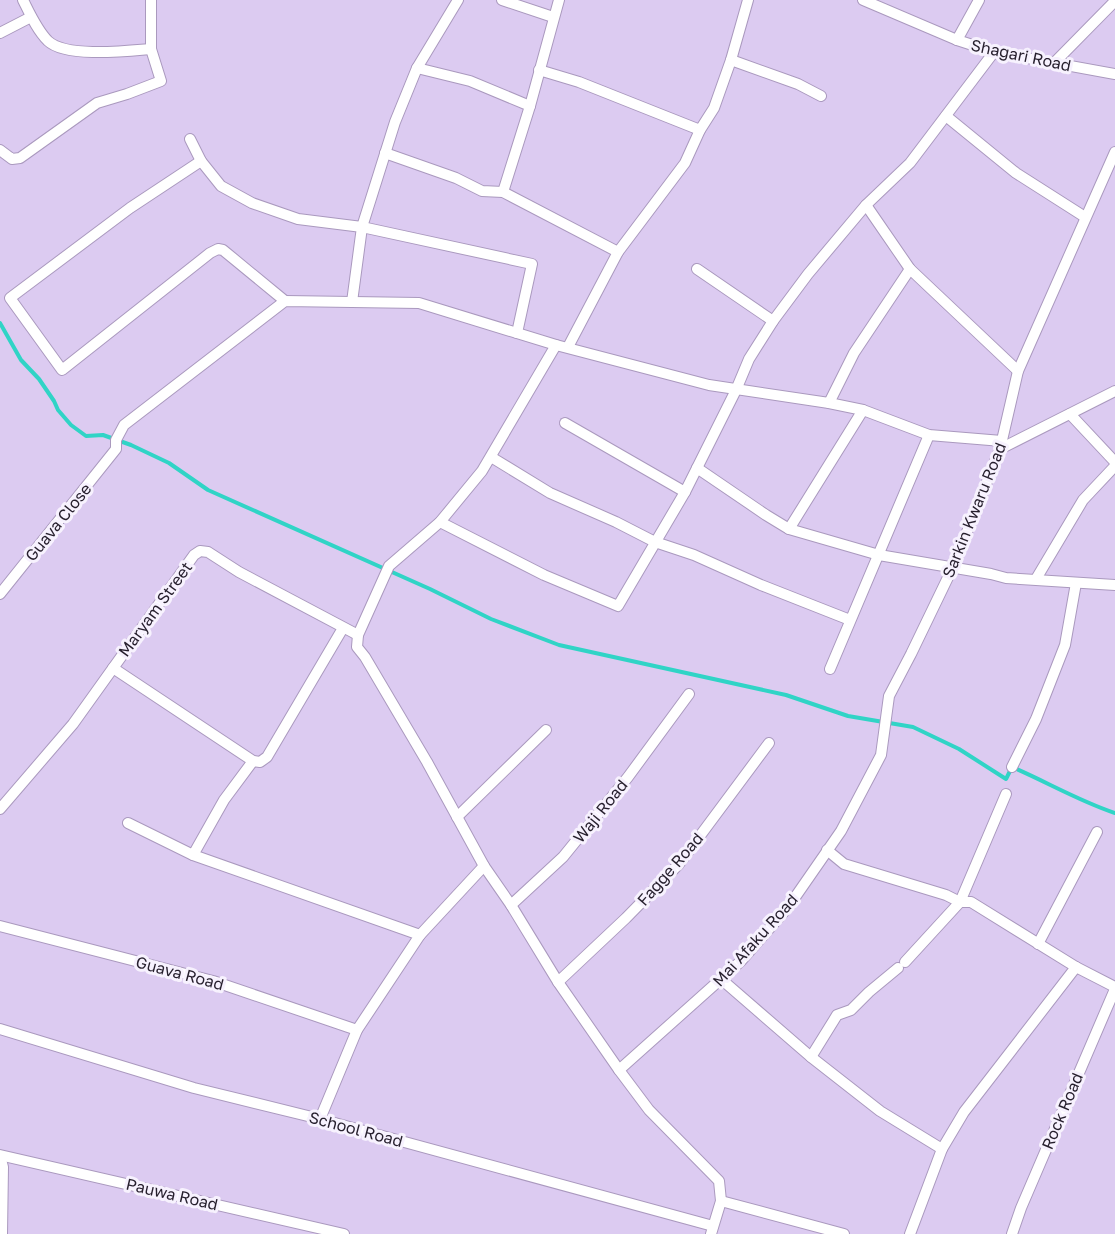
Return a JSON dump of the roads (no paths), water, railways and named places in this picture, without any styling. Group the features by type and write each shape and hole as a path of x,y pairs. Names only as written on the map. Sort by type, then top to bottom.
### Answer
{"street":[{"path":"23,0 31,17 48,40 66,50 109,52 151,49"},
{"path":"0,150 12,159 20,158 97,103 161,81 151,49 151,0"},
{"path":"352,302 363,227 395,122 417,68 458,0"},
{"path":"502,0 553,17"},
{"path":"503,192 530,106 559,0"},
{"path":"568,347 618,252 685,163 700,130 714,108 731,60 748,0"},
{"name":"Shagari Road","path":"863,0 957,40 994,52 1115,74"},
{"path":"957,40 979,0"},
{"path":"1054,63 1115,1"},
{"path":"0,33 31,17"},
{"path":"440,522 544,575 618,606 685,492 749,359 773,321 808,274 866,205 910,163 994,52"},
{"path":"731,60 798,84 821,96"},
{"path":"417,68 470,81 530,106"},
{"path":"539,70 579,82 700,130"},
{"path":"946,116 1016,173 1085,217"},
{"path":"190,139 201,161 221,186 252,203 298,219 363,227 532,264 518,333"},
{"name":"Sarkin Kwaru Road","path":"881,755 889,696 952,567 1001,445 1018,371 1115,152"},
{"path":"385,153 456,178 482,190 503,192 618,252"},
{"path":"201,161 130,208 10,298 62,370 218,249 223,250 285,301 419,303 556,345 736,390 829,403 863,411 929,435 1001,445 1115,391"},
{"path":"866,205 910,269 1018,371"},
{"path":"697,269 773,321"},
{"path":"829,403 854,353 910,269"},
{"name":"Guava Close","path":"0,594 116,449 116,440 124,425 285,301"},
{"path":"556,345 482,471 440,522 387,571 358,635 357,648 365,657 422,752 484,866 558,982 649,1110 719,1181 721,1201 712,1230"},
{"path":"789,529 863,411"},
{"path":"1036,579 1083,500 1115,464 1070,414"},
{"path":"565,423 685,492"},
{"path":"830,669 929,435"},
{"path":"491,457 550,493 655,542 694,555 761,585 850,620"},
{"path":"697,468 789,529 879,555 1006,578 1115,585"},
{"name":"Maryam Street","path":"0,809 73,724 194,555 200,551 208,552 239,572 358,635"},
{"path":"1012,767 1036,719 1065,645 1076,583"},
{"path":"113,668 253,761 260,762 267,757 344,628"},
{"name":"Waji Road","path":"511,905 563,858 689,693"},
{"path":"457,817 546,730"},
{"name":"Fagge Road","path":"558,982 627,918 679,864 769,743"},
{"name":"Mai Afaku Road","path":"619,1070 741,961 789,906 841,831 881,755"},
{"path":"193,855 224,800 253,761"},
{"path":"811,1057 837,1015 851,1010 868,992 901,965 960,902 1006,794"},
{"path":"128,823 193,855 420,935"},
{"path":"1038,944 1097,832"},
{"path":"827,850 844,864 946,895 960,902 971,902 1076,967 1115,988"},
{"path":"321,1119 357,1030 420,935 484,866"},
{"name":"Guava Road","path":"0,926 213,981 357,1030"},
{"path":"910,1234 942,1149 964,1112 1076,967"},
{"path":"721,979 811,1057 880,1111 942,1149"},
{"name":"Rock Road","path":"1012,1234 1115,988"},
{"name":"School Road","path":"0,1029 194,1088 321,1119 712,1230"},
{"path":"0,1156 3,1167 2,1234"},
{"name":"Pauwa Road","path":"0,1156 344,1234"},
{"path":"721,1201 844,1234"}],"waterway":[{"path":"0,323 21,360 39,379 58,410 71,425 86,436 103,435 131,445 169,463 208,490 430,589 491,619 559,645 786,695 848,716 913,727 959,749 1006,779 1012,767 1115,813"}]}
